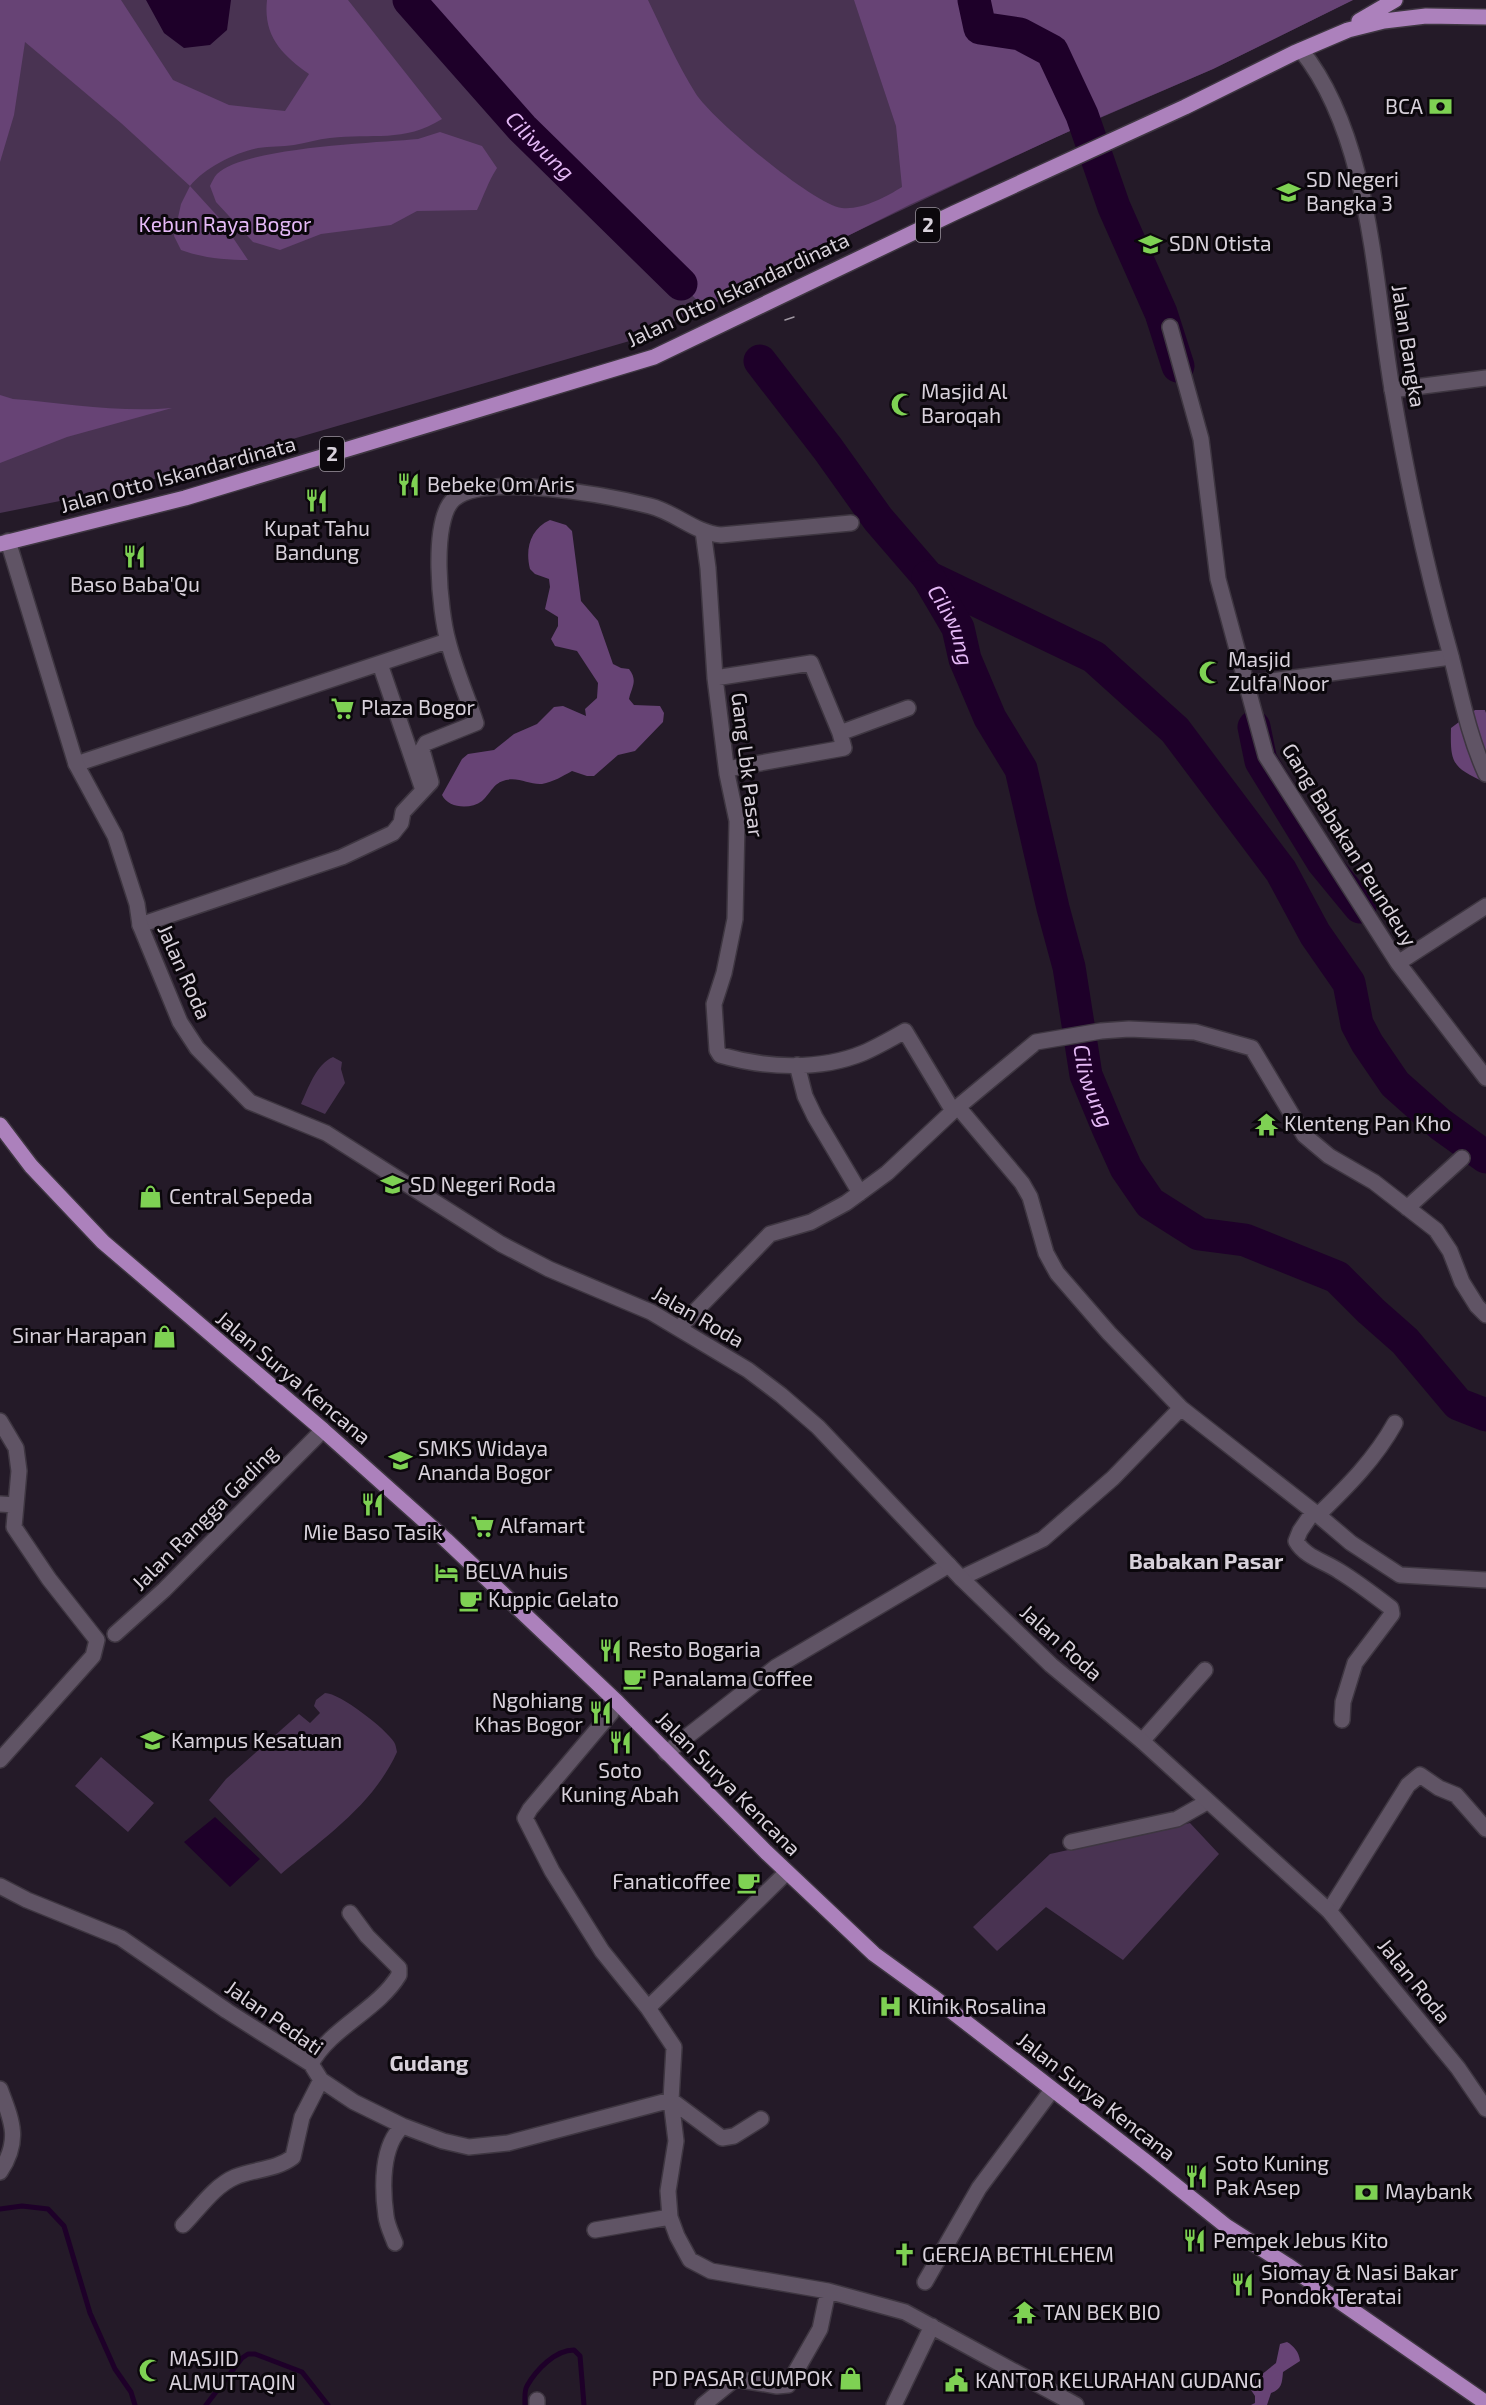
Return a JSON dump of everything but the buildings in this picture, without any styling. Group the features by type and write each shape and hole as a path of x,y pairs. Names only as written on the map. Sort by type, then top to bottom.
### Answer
{"main road":[{"name":"Jalan Otto Iskandardinata","path":"4,543 185,498 654,357 1065,161 1185,107 1348,27 1395,0"},
{"name":"Jalan Otto Iskandardinata","path":"1298,52 1348,30 1384,21 1426,16 1486,17"},
{"name":"Jalan Surya Kencana","path":"0,1125 32,1166 103,1242 322,1430 488,1578 617,1702 787,1872 874,1954 932,1996 1226,2226 1287,2265 1486,2403"}],"street":[{"name":"Jalan Bangka","path":"1298,52 1315,67 1354,158 1372,248 1392,390 1423,551 1464,706 1486,774"},
{"name":"Gang Babakan Peundeuy","path":"1170,327 1201,439 1218,579 1266,756 1398,963 1486,1078"},
{"path":"1392,390 1486,378"},
{"path":"140,925 342,857 393,833 401,823 403,812 431,782 422,750 426,743 476,723 447,640 438,575 440,541 448,506 460,495 480,490 524,486 576,491 653,506 703,531 721,535 851,523"},
{"name":"Gang Lbk Pasar","path":"703,531 708,568 715,678 727,769 738,820 735,919 724,973 714,1004 715,1039 720,1055 749,1062 796,1065"},
{"name":"Jalan Roda","path":"4,543 76,764 115,836 137,904 140,925 180,1022 197,1048 250,1102 326,1133 501,1244 549,1269 651,1312 748,1370 789,1401 818,1427 961,1578 1051,1665 1142,1741 1329,1911 1458,2068 1486,2109"},
{"path":"76,764 447,640"},
{"path":"1248,684 1451,657"},
{"path":"715,678 811,663 844,748 727,769"},
{"path":"380,664 423,790"},
{"path":"840,733 908,708"},
{"path":"1398,963 1486,906"},
{"path":"679,1328 770,1234 798,1227 827,1215 860,1193 887,1173 956,1109 1036,1042 1101,1030 1195,1032 1252,1048 1304,1135 1313,1145 1374,1182 1436,1230 1450,1251 1462,1282 1483,1307"},
{"path":"860,1193 815,1117 805,1096 796,1065 808,1066 844,1060 864,1053 905,1031 956,1109 1022,1183 1030,1197 1046,1253 1057,1273 1109,1333 1181,1408 1352,1544 1400,1575 1486,1580"},
{"path":"1407,1208 1462,1158"},
{"path":"961,1578 1043,1539 1113,1478 1181,1408"},
{"path":"0,1421 16,1448 18,1471 8,1505 14,1527 49,1579 97,1640 93,1656 0,1760"},
{"path":"1342,1720 1343,1702 1350,1674 1360,1654 1392,1614 1391,1608 1336,1569 1301,1550 1296,1541 1300,1531 1367,1464 1381,1447 1395,1423"},
{"name":"Jalan Rangga Gading","path":"115,1634 164,1590 322,1430"},
{"path":"666,1753 776,1666 950,1565"},
{"path":"1142,1741 1205,1670"},
{"path":"617,1702 611,1713 530,1809 525,1818 552,1871 602,1951 648,2008 674,2047 671,2100 676,2141 668,2191 670,2217 690,2260 711,2271 828,2290 905,2312 1076,2405"},
{"path":"1329,1911 1408,1785 1420,1775 1422,1774 1439,1788 1456,1795 1486,1829"},
{"path":"1071,1842 1177,1819 1207,1802"},
{"path":"648,2008 787,1872"},
{"name":"Jalan Pedati","path":"0,1886 27,1900 121,1938 227,2011 311,2064 321,2080 354,2102 403,2126 443,2141 469,2147 508,2143 671,2100"},
{"path":"311,2064 317,2052 373,2004 399,1975 399,1968 367,1936 350,1913"},
{"path":"183,2225 215,2191 234,2177 280,2165 293,2157 302,2117 321,2080"},
{"path":"0,2089 14,2131 10,2153 0,2172"},
{"path":"925,2282 979,2188 1052,2090"},
{"path":"671,2100 722,2138 734,2136 761,2119"},
{"path":"395,2243 386,2219 386,2173 388,2147 396,2132 403,2126"},
{"path":"595,2230 670,2217"},
{"path":"703,2405 735,2379 777,2386 788,2385 820,2329 828,2290"},
{"path":"894,2405 932,2326"}],"green space":[{"name":"Kebun Raya Bogor","path":"0,0 1353,0 1213,69 1054,138 845,237 640,338 141,483 0,513"},
{"path":"333,1057 342,1062 341,1069 345,1083 325,1114 301,1104 317,1071"},
{"path":"325,1693 341,1699 373,1721 394,1742 397,1752 387,1771 361,1804 331,1833 281,1874 209,1800 226,1779 299,1714 310,1723 320,1713 314,1706 316,1700"},
{"path":"101,1757 154,1803 128,1832 75,1786"},
{"path":"1190,1823 1219,1854 1123,1960 1046,1907 997,1951 973,1927 1050,1854"}],"shaded area":[{"path":"0,0 121,0 173,80 229,105 285,111 309,74 290,59 276,43 268,24 267,0 348,0 442,119 428,127 401,134 330,138 249,150 212,167 190,186 121,123 25,42 14,115 0,162"},
{"path":"146,0 231,0 227,30 210,45 184,48 164,33"},
{"path":"409,0 648,0 683,71 706,106 742,140 788,177 828,203 850,208 874,202 902,187 896,126 854,0 1353,0 1213,69 1085,124 909,205 705,308 522,128"},
{"path":"440,132 482,146 497,168 477,210 417,211 391,225 321,234 280,250 253,242 216,202 210,186 217,174 232,165 254,158 312,148 418,139"},
{"path":"190,186 221,220 248,260 214,258 181,250 174,236 181,204"},
{"path":"0,395 13,399 113,408 172,408 67,437 0,463"},
{"path":"550,520 566,525 572,531 581,601 598,621 613,664 629,669 632,673 634,684 629,699 634,705 660,706 664,713 663,722 635,751 618,755 594,776 572,771 542,784 506,780 495,786 477,804 454,805 442,795 462,759 468,754 494,750 514,734 537,724 554,707 563,706 586,716 585,709 597,698 598,683 577,651 555,646 551,639 558,626 558,617 545,609 550,587 549,579 535,574 530,569 528,554 531,540 538,529"},
{"path":"1475,710 1485,710 1486,713 1486,783 1460,768 1451,750 1451,728"},
{"path":"215,1817 260,1859 230,1887 184,1842"},
{"path":"1287,2342 1296,2350 1300,2361 1283,2372 1281,2385 1271,2393 1267,2405 1251,2405 1255,2403 1255,2396 1250,2384 1276,2363 1280,2344"}],"waterway":[{"name":"Ciliwung","path":"409,0 522,128 681,284"},
{"path":"974,0 980,28 1020,34 1052,51 1082,115 1114,207 1161,313 1178,366"},
{"name":"Ciliwung","path":"760,361 828,449 878,519 928,577 1094,657 1175,730 1281,871 1315,934 1349,983 1357,1024 1395,1084 1440,1124 1486,1157"},
{"name":"Ciliwung","path":"928,577 958,628 965,659 990,718 1021,769 1069,967 1086,1075 1126,1168 1150,1203 1199,1234 1245,1240 1337,1277 1405,1341 1458,1404 1486,1415"},
{"path":"1254,727 1261,761 1323,862 1360,907"},
{"path":"0,2209 22,2206 48,2209 64,2226 90,2313 115,2369 131,2392 135,2405"},
{"path":"525,2405 526,2388 541,2368 560,2353 574,2350 580,2356 584,2405"},
{"path":"206,2405 242,2358 248,2354 255,2354 302,2372 328,2405"}],"tram line":[{"path":"785,320 794,317"}],"place":[{"name":"BCA","path":"1441,107"},
{"name":"SD Negeri Bangka 3","path":"1288,192"},
{"name":"SDN Otista","path":"1151,244"},
{"name":"Masjid Al Baroqah","path":"903,404"},
{"name":"Bebeke Om Aris","path":"409,485"},
{"name":"Kupat Tahu Bandung","path":"317,501"},
{"name":"Baso Baba'Qu","path":"135,557"},
{"name":"Masjid Zulfa Noor","path":"1210,672"},
{"name":"Plaza Bogor","path":"343,708"},
{"name":"Klenteng Pan Kho","path":"1266,1124"},
{"name":"SD Negeri Roda","path":"392,1185"},
{"name":"Central Sepeda","path":"151,1197"},
{"name":"Sinar Harapan","path":"165,1336"},
{"name":"SMKS Widaya Ananda Bogor","path":"400,1461"},
{"name":"Mie Baso Tasik","path":"373,1505"},
{"name":"Alfamart","path":"482,1526"},
{"name":"BELVA huis","path":"447,1572"},
{"name":"Kuppic Gelato","path":"470,1600"},
{"name":"Resto Bogaria","path":"610,1650"},
{"name":"Panalama Coffee","path":"634,1679"},
{"name":"Ngohiang Khas Bogor","path":"601,1713"},
{"name":"Kampus Kesatuan","path":"153,1741"},
{"name":"Soto Kuning Abah","path":"620,1743"},
{"name":"Fanaticoffee","path":"749,1882"},
{"name":"Klinik Rosalina","path":"890,2007"},
{"name":"Soto Kuning Pak Asep","path":"1197,2176"},
{"name":"Maybank","path":"1367,2192"},
{"name":"Pempek Jebus Kito","path":"1195,2241"},
{"name":"GEREJA BETHLEHEM","path":"904,2255"},
{"name":"Siomay & Nasi Bakar Pondok Teratai","path":"1243,2285"},
{"name":"TAN BEK BIO","path":"1025,2313"},
{"name":"MASJID ALMUTTAQIN","path":"151,2371"},
{"name":"PD PASAR CUMPOK","path":"851,2379"},
{"name":"KANTOR KELURAHAN GUDANG","path":"957,2381"}],"district":[{"name":"Babakan Pasar","path":"1206,1561"},
{"name":"Gudang","path":"429,2063"}]}
